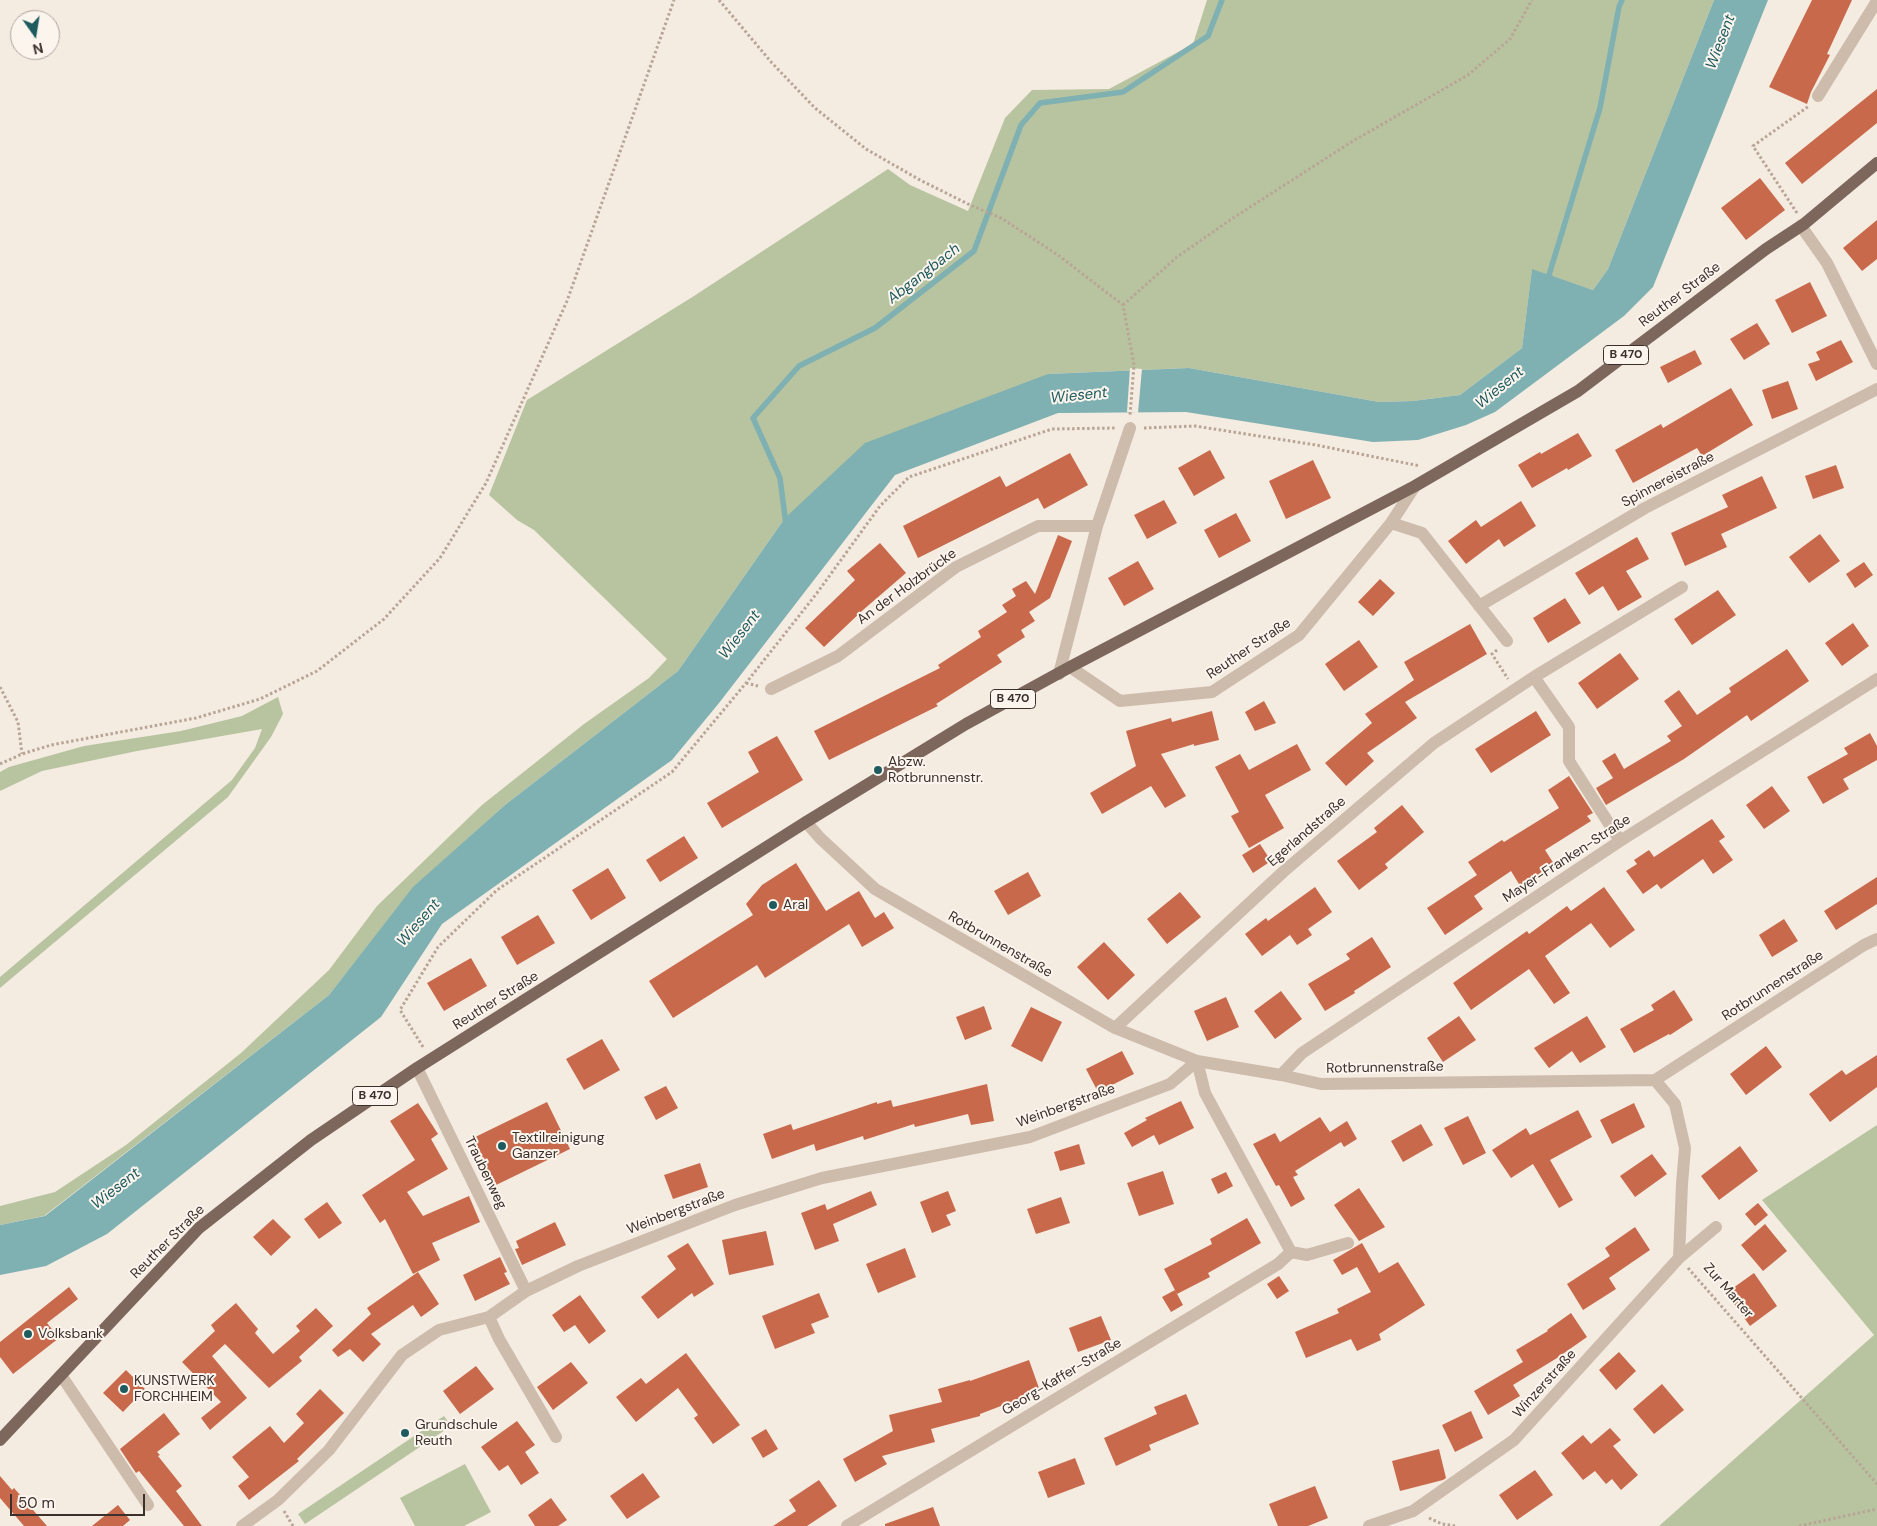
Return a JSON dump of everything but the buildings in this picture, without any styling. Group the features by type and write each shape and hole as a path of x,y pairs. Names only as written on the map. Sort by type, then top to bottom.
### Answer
{"main road":[{"name":"Reuther Straße","path":"0,1440 199,1228 311,1140 417,1068 806,822 966,724 1415,486 1578,391 1766,249 1802,225 1877,163"}],"street":[{"path":"1818,96 1877,1"},
{"path":"1802,225 1828,263 1877,364"},
{"name":"Spinnereistraße","path":"1479,606 1645,508 1877,389"},
{"path":"1065,670 1097,526 1130,423"},
{"name":"Reuther Straße","path":"1065,670 1120,701 1212,692 1299,635 1391,523 1415,486"},
{"path":"1391,523 1422,533 1507,641"},
{"name":"An der Holzbrücke","path":"771,689 838,656 956,567 1038,526 1097,526"},
{"name":"Egerlandstraße","path":"1115,1028 1283,872 1434,743 1534,677 1682,587"},
{"path":"1534,677 1568,728 1569,761 1620,841"},
{"name":"Mayer-Franken-Straße","path":"1281,1075 1302,1054 1620,841 1877,679"},
{"name":"Rotbrunnenstraße","path":"806,822 820,838 875,889 1115,1028 1197,1061 1281,1075 1321,1084 1655,1080 1864,944 1877,939"},
{"path":"1197,1061 1206,1093 1291,1252 1307,1255 1348,1243"},
{"name":"Weinbergstraße","path":"242,1526 278,1500 329,1450 402,1355 439,1330 489,1317 526,1291 578,1266 735,1205 822,1178 1030,1137 1170,1084 1197,1061"},
{"name":"Traubenweg","path":"417,1068 526,1291"},
{"path":"1655,1080 1675,1104 1685,1148 1679,1258"},
{"name":"Winzerstraße","path":"1369,1526 1413,1511 1514,1440 1679,1258 1716,1227"},
{"name":"Georg-Kaffer-Straße","path":"847,1526 1278,1264 1291,1252"},
{"path":"489,1317 498,1339 556,1437"},
{"path":"61,1375 148,1505"}],"path":[{"path":"0,764 22,754 51,746 196,718 260,699 317,671 384,619 440,558 486,483 566,301 674,0"},
{"path":"718,0 772,63 815,108 866,149 920,180 1001,218 1058,255 1124,304 1134,365 1130,423"},
{"path":"1124,304 1177,257 1233,218 1353,141 1468,75 1510,39 1532,0"},
{"path":"1802,225 1753,146 1808,107 1818,96"},
{"path":"430,1060 400,1010 438,947 496,890 672,772 746,683 880,506 909,476 1052,429 1130,423 1195,426 1316,445 1442,470"},
{"path":"1507,641 1492,654 1515,690"},
{"path":"0,687 18,722 22,754"},
{"name":"Zur Marter","path":"1679,1258 1877,1484"},
{"path":"1799,1526 1877,1509"},
{"path":"1413,1511 1442,1524 1456,1526"}],"green space":[{"path":"1207,0 1714,0 1608,269 1593,290 1532,270 1522,348 1460,395 1413,401 1379,402 1189,368 1048,374 785,518 678,671 505,805 414,887 329,995 44,1216 0,1225 0,1206 55,1192 126,1145 241,1053 329,970 377,906 482,805 584,724 649,678 667,659 534,530 517,520 489,495 527,400 694,296 888,169 910,185 968,211 1005,118 1032,90 1109,89 1193,44"},
{"path":"278,697 283,714 271,737 228,797 0,988 0,977 232,780 255,748 262,729 137,751 42,771 0,791 0,772 9,767 84,746 181,731 242,716"},
{"path":"1877,1125 1877,1526 1659,1526 1874,1335 1762,1200"},
{"path":"444,1416 451,1426 305,1524 298,1514"},
{"path":"465,1464 491,1512 464,1526 415,1526 400,1498"}],"water":[{"path":"1714,0 1768,0 1653,287 1624,316 1495,412 1466,425 1418,440 1373,442 1186,412 1058,413 895,475 719,703 672,760 442,924 381,1017 107,1234 46,1266 0,1275 0,1225 45,1216 329,995 413,887 505,805 678,671 785,518 865,443 1048,374 1189,368 1379,402 1413,401 1460,395 1522,348 1532,269 1593,290 1608,269"}],"pier":[{"path":"1130,368 1142,369 1138,413 1127,412"}],"waterway":[{"name":"Abgangbach","path":"786,525 780,478 753,418 799,366 875,328 974,251 1021,125 1040,103 1123,92 1208,36 1222,0"},
{"name":"Wiesent","path":"1553,281 1549,275 1600,108 1619,7 1622,0"}],"place":[{"name":"Abzw. Rotbrunnenstr.","path":"878,770"},
{"name":"Aral","path":"773,905"},
{"name":"Textilreinigung Ganzer","path":"502,1146"},
{"name":"Volksbank","path":"28,1334"},
{"name":"KUNSTWERK FORCHHEIM","path":"124,1389"},
{"name":"Grundschule Reuth","path":"405,1433"}]}
